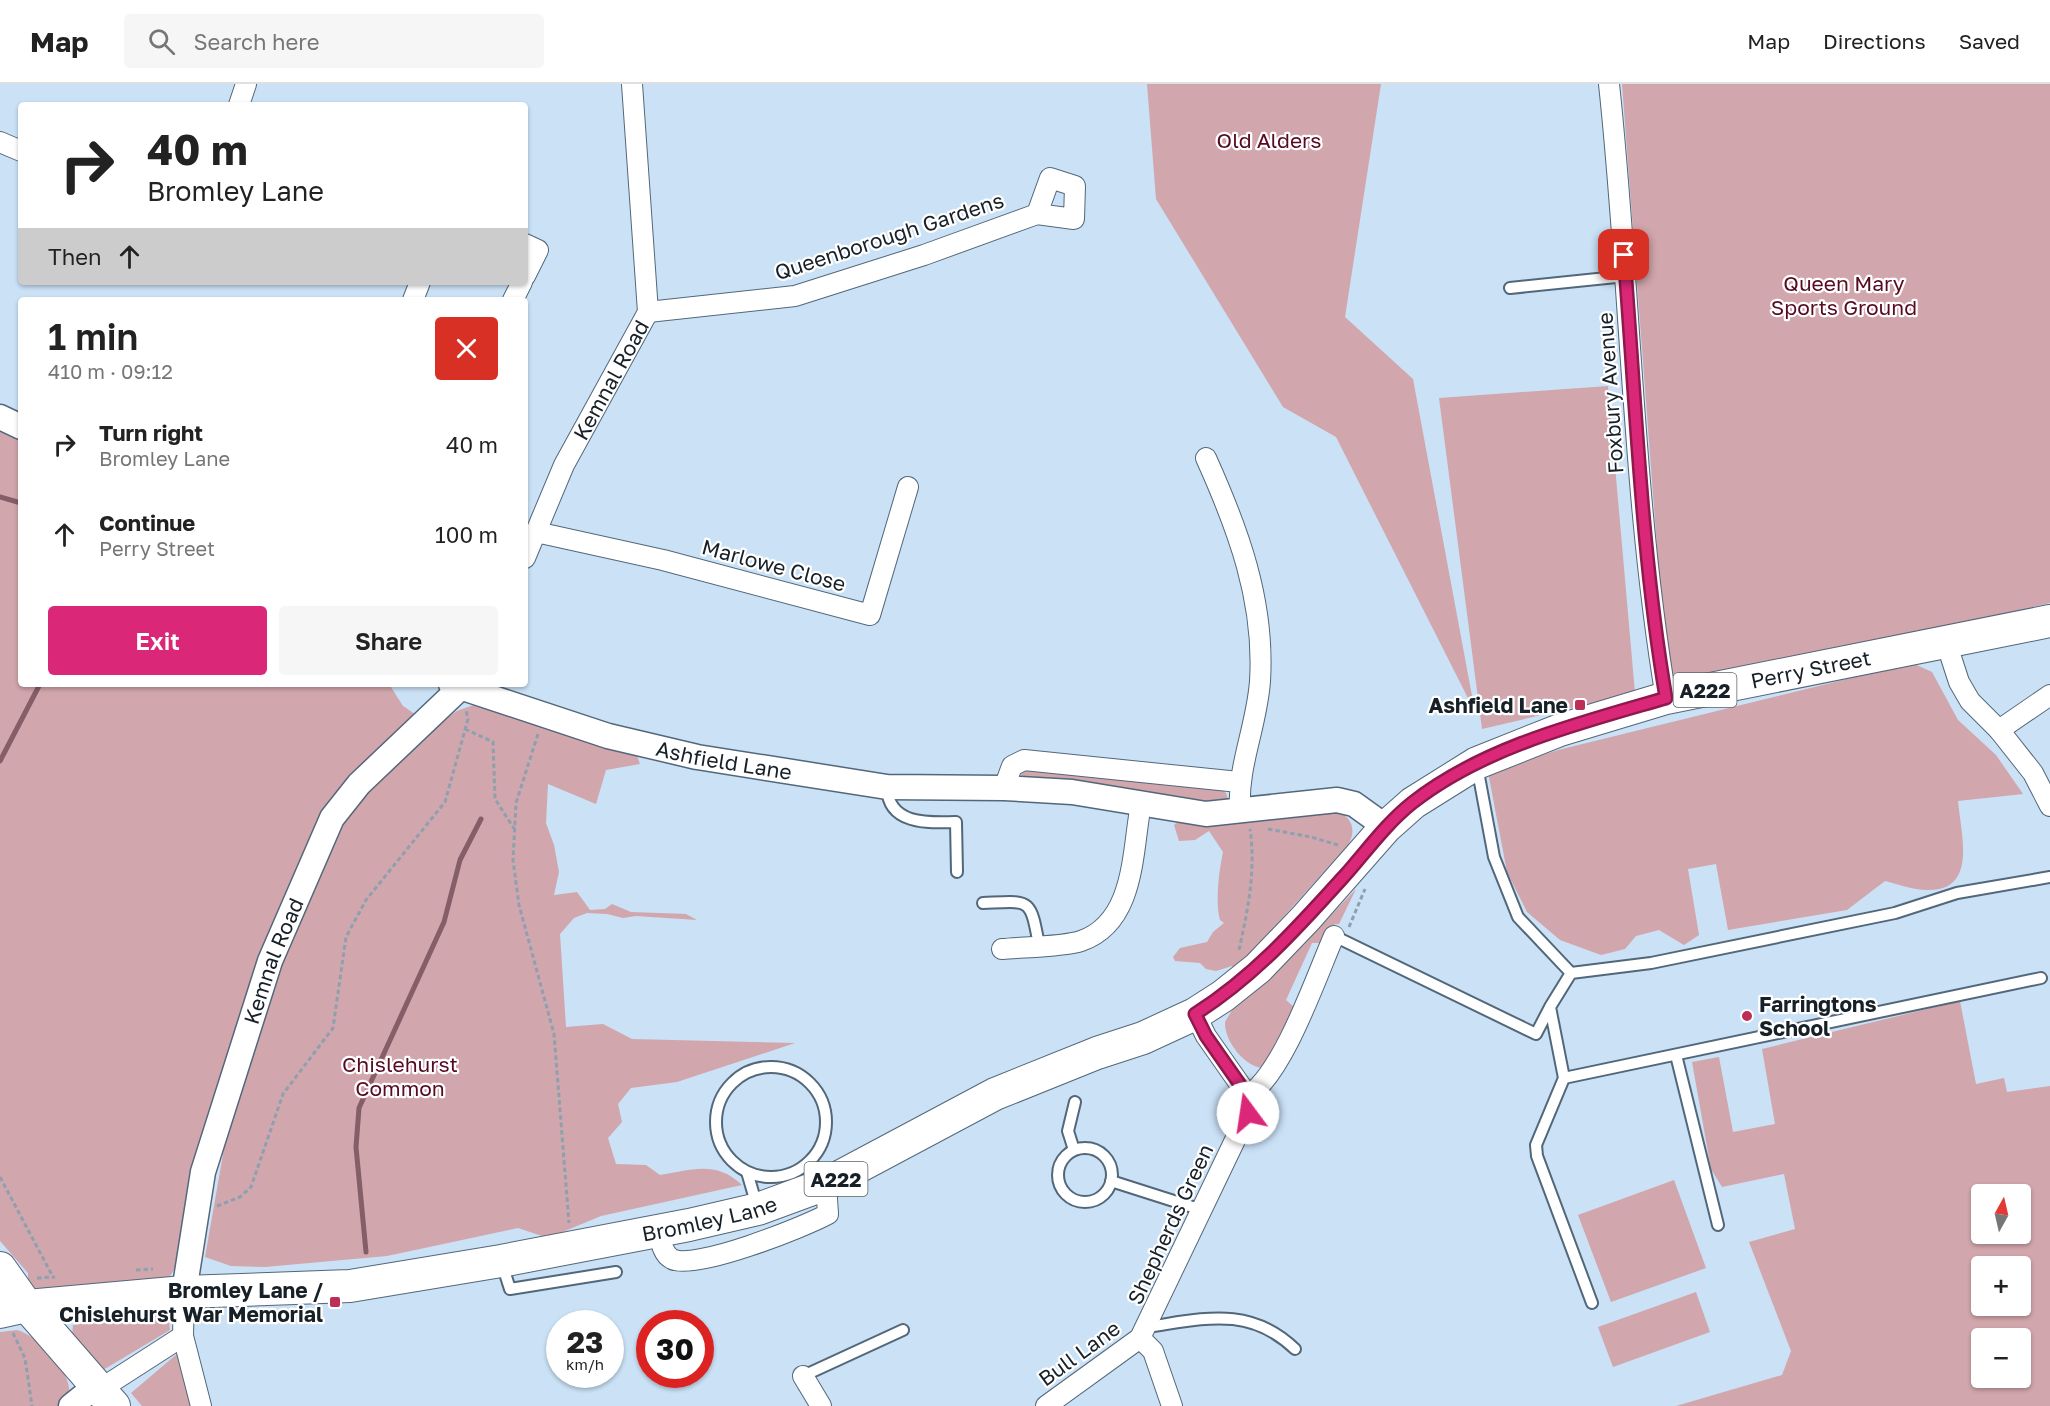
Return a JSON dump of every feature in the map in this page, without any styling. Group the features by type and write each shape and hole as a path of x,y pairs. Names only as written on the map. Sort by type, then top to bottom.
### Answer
{"main road":[{"name":"Perry Street","path":"1386,827 1413,803 1477,762 1560,730 1666,698 2050,621"},
{"name":"Bromley Lane","path":"12,1314 184,1292 350,1286 501,1261 659,1231 758,1209 826,1184 995,1094 1097,1053 1143,1038 1195,1014 1223,996 1258,968 1354,853 1386,827"},
{"path":"0,1268 12,1314 103,1394"}],"street":[{"path":"240,102 246,84"},
{"name":"Kemnal Road","path":"528,551 564,465 648,312 632,84"},
{"name":"Foxbury Avenue","path":"1609,84 1626,276 1630,366 1652,614 1666,698"},
{"path":"0,142 18,150"},
{"name":"Queenborough Gardens","path":"648,312 795,296 924,255 1037,214"},
{"path":"528,245 538,250 528,270"},
{"path":"0,417 18,426"},
{"path":"1206,458 1234,521 1254,587 1259,631 1260,681 1239,782 1246,819"},
{"name":"Marlowe Close","path":"536,532 663,560 870,615 908,487"},
{"path":"1946,642 1959,682 1970,701 1999,730 2033,773 2050,806"},
{"name":"Kemnal Road","path":"184,1292 203,1172 270,962 332,818 359,784 456,687"},
{"name":"Ashfield Lane","path":"464,687 609,736 697,757 887,787 1004,788 1072,792 1246,819 1312,801 1346,801 1361,808 1386,827"},
{"path":"1999,730 2050,695"},
{"path":"1004,788 1012,766 1024,760 1239,782"},
{"path":"1002,948 1081,941 1103,929 1117,912 1127,891 1141,804"},
{"path":"1195,1014 1206,1036 1248,1096 1266,1080 1292,1030 1335,936"},
{"name":"Shepherds Green","path":"1144,1333 1248,1113 1248,1096"},
{"path":"659,1231 663,1251 671,1259 683,1262 742,1248 805,1226 828,1214 826,1184"},
{"path":"184,1292 183,1336 201,1406"},
{"path":"1144,1333 1153,1351 1172,1406"},
{"name":"Bull Lane","path":"1046,1406 1144,1333"},
{"path":"71,1406 103,1394 183,1336"},
{"path":"803,1376 820,1406"}],"lane":[{"path":"1510,288 1626,276"},
{"path":"1477,762 1494,857 1518,917 1571,973"},
{"path":"887,787 890,804 903,816 926,823 956,822 957,872"},
{"path":"1571,973 1651,963 1895,913 1957,893 2050,878"},
{"path":"983,903 1020,901 1027,904 1033,912 1039,945"},
{"path":"1335,936 1536,1034 1571,973"},
{"path":"1564,1078 2041,978"},
{"path":"1550,1007 1564,1078 1536,1145 1537,1156 1592,1303"},
{"path":"1676,1055 1718,1225"},
{"path":"747,1172 764,1177 782,1176 798,1170 812,1159 821,1144 825,1118 818,1093 806,1080 790,1070 771,1067 753,1070 736,1079 723,1092 720,1101 715,1128 721,1146 732,1162 747,1172 758,1209"},
{"path":"1074,1150 1068,1131 1075,1102"},
{"path":"1087,1148 1104,1155 1110,1163 1111,1181 1102,1196 1086,1202 1070,1197 1064,1191 1058,1176 1063,1159 1074,1150 1087,1148"},
{"path":"1111,1181 1202,1210"},
{"path":"501,1261 510,1289 616,1272"},
{"path":"1144,1333 1229,1318 1277,1332 1295,1349"},
{"path":"803,1376 903,1330"}],"path":[{"path":"196,1215 240,1197 251,1186 283,1094 333,1028 346,937 366,900 445,802 468,719 459,687"},
{"path":"544,715 516,803 513,860 519,905 554,1034 571,1247"},
{"path":"465,729 493,742 495,799 515,830"},
{"path":"1238,956 1250,902 1254,854 1250,825 1246,819"},
{"path":"1261,828 1311,837 1354,853 1374,868 1347,933 1335,936"},
{"path":"0,1177 53,1277"},
{"path":"12,1314 26,1358 32,1406"}],"green space":[{"name":"Old Alders","path":"1147,84 1381,84 1345,317 1413,379 1475,712 1336,437 1283,407 1156,199"},
{"name":"Queen Mary Sports Ground","path":"1622,84 2050,84 2050,603 1668,693"},
{"path":"1608,386 1635,693 1482,729 1439,398"},
{"name":"Chislehurst Common","path":"0,432 18,441 18,687 391,687 403,706 434,727 457,711 479,703 636,753 640,764 606,770 596,804 548,784 546,823 554,845 559,872 554,895 577,892 590,910 605,909 612,904 631,912 686,914 697,920 636,916 623,918 587,913 574,918 560,934 566,1027 603,1024 632,1039 795,1043 677,1082 631,1088 618,1104 622,1122 608,1138 616,1164 646,1165 660,1175 693,1169 713,1170 723,1172 742,1185 601,1216 548,1238 518,1228 387,1256 265,1267 231,1266 205,1257 225,1143 211,1140 181,1259 170,1276 161,1281 42,1290 28,1286 28,1273 0,1241"},
{"path":"1912,663 1932,672 1958,720 1996,755 2023,794 1958,801 1963,859 1954,881 1943,888 1927,890 1885,881 1847,910 1728,930 1716,864 1688,869 1699,935 1684,945 1659,930 1636,936 1625,949 1601,955 1560,940 1527,912 1507,872 1488,772 1558,750"},
{"path":"1026,766 1221,789 1226,793 1228,799 1226,802 1213,804 1025,778 1021,775"},
{"path":"1335,811 1345,816 1351,824 1352,834 1348,845 1233,970 1232,966 1216,971 1206,969 1200,963 1175,961 1173,957 1180,948 1207,942 1213,932 1224,923 1220,920 1218,904 1223,852 1209,831 1195,840 1179,841 1174,825 1179,821 1243,822"},
{"path":"1356,889 1339,924 1335,924 1324,943 1312,943 1286,1000 1294,1007 1292,1013 1267,1063 1263,1068 1249,1063 1236,1051 1228,1037 1225,1022 1232,1010 1315,932"},
{"path":"1960,1001 1976,1084 2004,1078 2007,1092 2050,1086 2050,1406 1676,1406 1782,1375 1791,1351 1749,1242 1795,1229 1784,1174 1722,1187 1711,1169 1692,1062 1719,1057 1733,1132 1775,1124 1762,1049"},
{"path":"1674,1180 1706,1268 1611,1302 1578,1215"},
{"path":"1696,1292 1710,1332 1613,1367 1598,1327"},
{"path":"168,1312 170,1330 103,1370 72,1336 73,1325"},
{"path":"17,1330 35,1339 44,1347 66,1376 69,1395 60,1406 0,1406 0,1332"},
{"path":"177,1354 194,1406 142,1406 131,1393"}],"waterway":[{"path":"0,497 18,502"},
{"path":"0,761 38,687"},
{"path":"366,1252 356,1147 359,1108 444,922 460,860 481,819"}],"place":[{"name":"Ashfield Lane","path":"1580,705"},
{"name":"Farringtons School","path":"1747,1016"},
{"name":"Bromley Lane / Chislehurst War Memorial","path":"335,1302"}],"route":[{"path":"1248,1113 1250,1104 1248,1096 1206,1036 1195,1014 1243,981 1272,955 1386,827 1413,803 1477,762 1560,730 1666,698 1652,614 1630,366 1624,255"}]}
